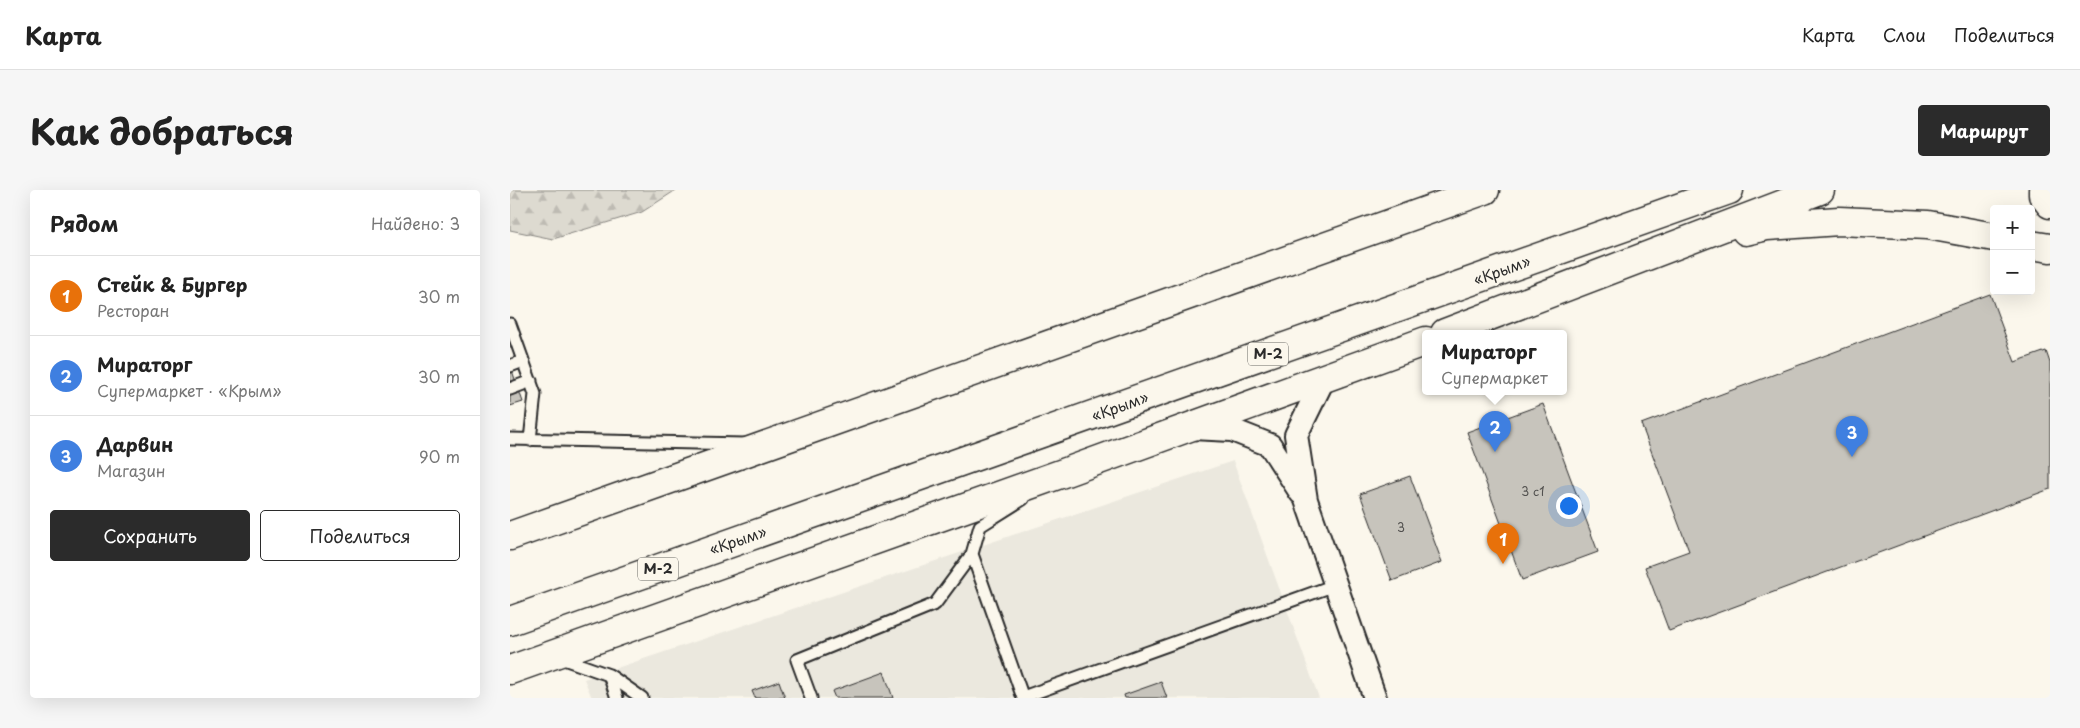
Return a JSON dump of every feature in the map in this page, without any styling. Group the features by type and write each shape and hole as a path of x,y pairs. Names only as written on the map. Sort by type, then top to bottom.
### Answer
{"main road":[{"path":"510,536 1485,190"},
{"name":"«Крым»","path":"510,621 1729,190"},
{"path":"1453,330 1820,190"},
{"path":"2043,190 2043,195 2050,204"},
{"path":"1669,248 1767,226 1839,221 1928,225 1990,237"},
{"path":"2035,246 2050,248"},
{"path":"510,670 1323,380 1422,342"}],"street":[{"path":"1323,380 1296,434 1306,500 1375,698"},
{"path":"1186,428 1232,430 1270,446 1306,500"}],"lane":[{"path":"510,324 512,336 535,394 530,440"},
{"path":"510,366 523,361"},
{"path":"510,389 531,382"},
{"path":"510,439 769,444"},
{"path":"810,698 797,660 935,604 972,554 980,526 1066,472"},
{"path":"972,554 1023,697 1335,585"},
{"path":"552,655 609,676 642,698"},
{"path":"609,676 617,698"}],"shaded area":[{"path":"1233,461 1319,698 592,698 584,679"}],"green space":[{"path":"510,190 676,190 642,212 553,239 510,230"}],"building":[{"path":"1990,294 2015,362 2046,351 2050,363 2050,489 1669,631 1645,567 1689,551 1641,424"},
{"path":"510,365 523,402 510,406"},
{"path":"1543,404 1598,552 1522,580 1467,432"},
{"path":"1410,476 1442,562 1392,581 1360,494"},
{"path":"884,672 893,698 835,698 832,691"},
{"path":"779,681 785,698 755,698 752,691"},
{"path":"1161,682 1167,698 1125,698 1124,695"}],"place":[{"name":"Мираторг","path":"1495,452"},
{"name":"Дарвин","path":"1852,457"},
{"name":"Стейк & Бургер","path":"1503,564"}]}
